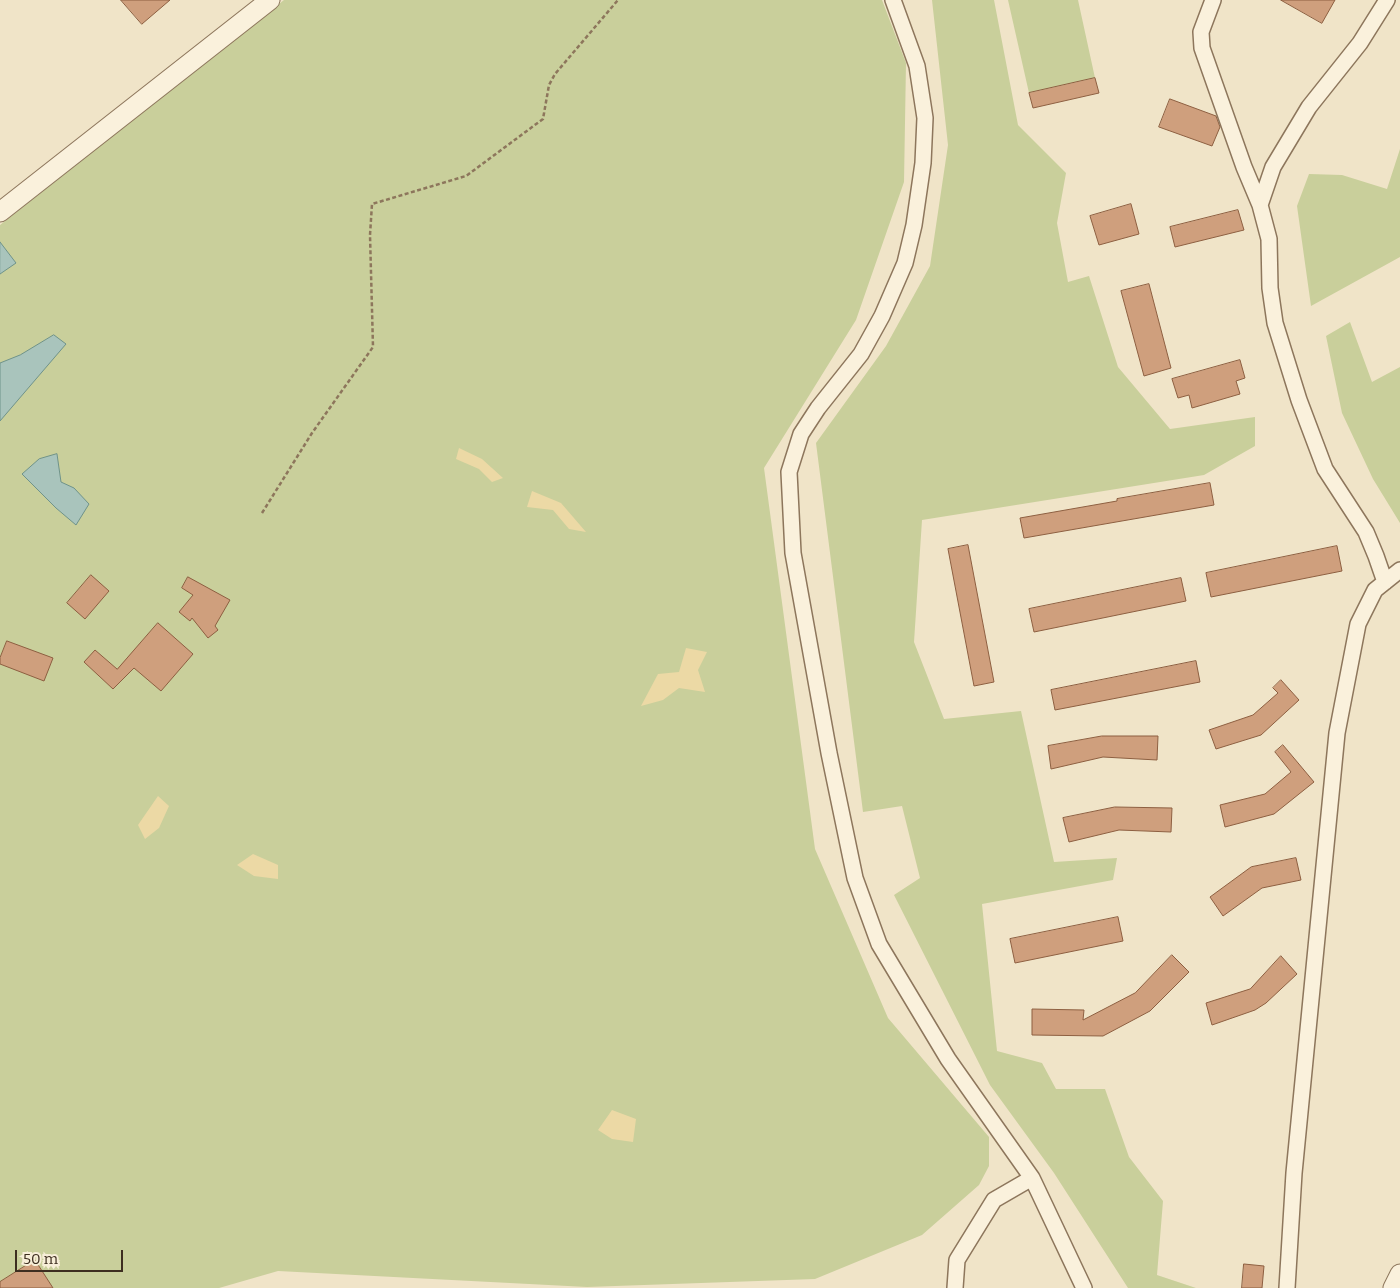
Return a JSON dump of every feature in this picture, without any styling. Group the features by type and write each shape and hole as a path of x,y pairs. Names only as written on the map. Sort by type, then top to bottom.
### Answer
{"street":[{"path":"0,212 270,0"},
{"path":"893,0 917,66 925,118 924,163 914,225 905,263 882,316 861,354 818,408 801,434 789,472 793,553 829,752 855,878 879,944 948,1058 1032,1178 1084,1288"},
{"path":"1214,0 1202,32 1202,48 1260,205 1269,239 1270,288 1275,323 1299,400 1325,469 1366,532 1385,582"},
{"path":"1260,205 1273,168 1309,107 1360,43 1388,0"},
{"path":"1287,1288 1294,1173 1337,733 1358,624 1375,590 1400,570"},
{"path":"955,1288 957,1260 994,1200 1032,1178"},
{"path":"1393,1288 1400,1274"}],"path":[{"path":"262,513 312,433 373,347 370,235 372,204 466,176 543,119 549,85 554,74 618,0"}],"green space":[{"path":"284,0 882,0 906,63 904,182 856,320 764,468 815,849 888,1018 989,1137 989,1166 979,1185 922,1235 815,1279 587,1287 278,1271 219,1288 0,1288 0,225"},
{"path":"932,0 994,0 1018,125 1066,173 1057,223 1068,282 1089,276 1118,367 1170,429 1255,417 1255,446 1204,475 922,520 914,642 944,719 1021,711 1054,862 1117,858 1113,880 982,904 997,1051 1042,1063 1056,1089 1105,1089 1129,1157 1163,1201 1157,1275 1196,1288 1128,1288 1054,1173 990,1085 894,895 920,878 902,806 863,812 816,443 886,346 930,266 948,145"},
{"path":"1008,0 1078,0 1095,78 1029,93"},
{"path":"1400,149 1400,257 1311,306 1297,206 1309,174 1342,175 1387,189"},
{"path":"1350,322 1372,382 1400,367 1400,523 1373,479 1342,413 1326,336"}],"sand":[{"path":"459,448 482,459 503,478 492,482 479,469 456,459"},
{"path":"532,491 561,503 586,532 569,529 553,510 527,507"},
{"path":"686,648 707,652 698,670 705,692 679,688 663,700 641,706 658,674 679,672"},
{"path":"158,796 169,806 159,828 145,839 138,825"},
{"path":"253,854 278,865 278,879 254,876 237,865"},
{"path":"612,1110 636,1119 633,1142 612,1139 598,1130"}],"water":[{"path":"0,242 16,263 0,274"},
{"path":"54,335 66,344 0,421 0,363 20,355"},
{"path":"57,454 61,482 74,488 89,504 76,525 22,474 39,459"}],"building":[{"path":"121,0 170,0 142,24"},
{"path":"1281,0 1335,0 1322,23"},
{"path":"1095,78 1099,93 1033,108 1029,93"},
{"path":"1170,99 1216,116 1220,127 1212,146 1159,127"},
{"path":"1131,204 1139,234 1099,245 1090,216"},
{"path":"1238,210 1244,230 1175,247 1170,227"},
{"path":"1149,284 1171,368 1144,376 1121,291"},
{"path":"1240,360 1245,378 1236,381 1240,394 1192,408 1189,395 1178,398 1172,379"},
{"path":"1210,483 1214,505 1024,538 1020,518"},
{"path":"968,545 994,682 974,686 948,549"},
{"path":"1337,546 1342,571 1211,597 1206,573"},
{"path":"91,575 109,591 85,619 67,603"},
{"path":"188,577 230,600 215,626 218,630 208,638 192,618 190,621 179,612 193,595 182,588"},
{"path":"1181,578 1186,601 1034,632 1029,609"},
{"path":"158,623 193,654 161,691 134,668 113,689 84,662 95,650 117,669"},
{"path":"7,641 53,658 44,681 0,664 0,658"},
{"path":"1196,661 1200,682 1055,710 1051,690"},
{"path":"1281,680 1299,700 1261,735 1216,749 1209,730 1253,715 1278,693 1273,688"},
{"path":"1102,736 1158,736 1157,760 1103,757 1051,769 1048,746"},
{"path":"1283,745 1314,782 1274,814 1225,827 1220,805 1265,794 1291,772 1275,752"},
{"path":"1115,807 1172,808 1171,832 1119,830 1069,842 1063,818"},
{"path":"1296,858 1301,880 1262,888 1223,916 1210,897 1251,867"},
{"path":"1118,917 1123,941 1015,963 1010,939"},
{"path":"1172,955 1189,972 1150,1011 1103,1036 1032,1035 1032,1009 1084,1010 1083,1020 1135,993"},
{"path":"1281,956 1297,974 1266,1003 1255,1010 1212,1025 1206,1003 1250,989"},
{"path":"35,1260 53,1288 0,1288 0,1282"},
{"path":"1244,1264 1264,1266 1262,1288 1242,1288"}]}
